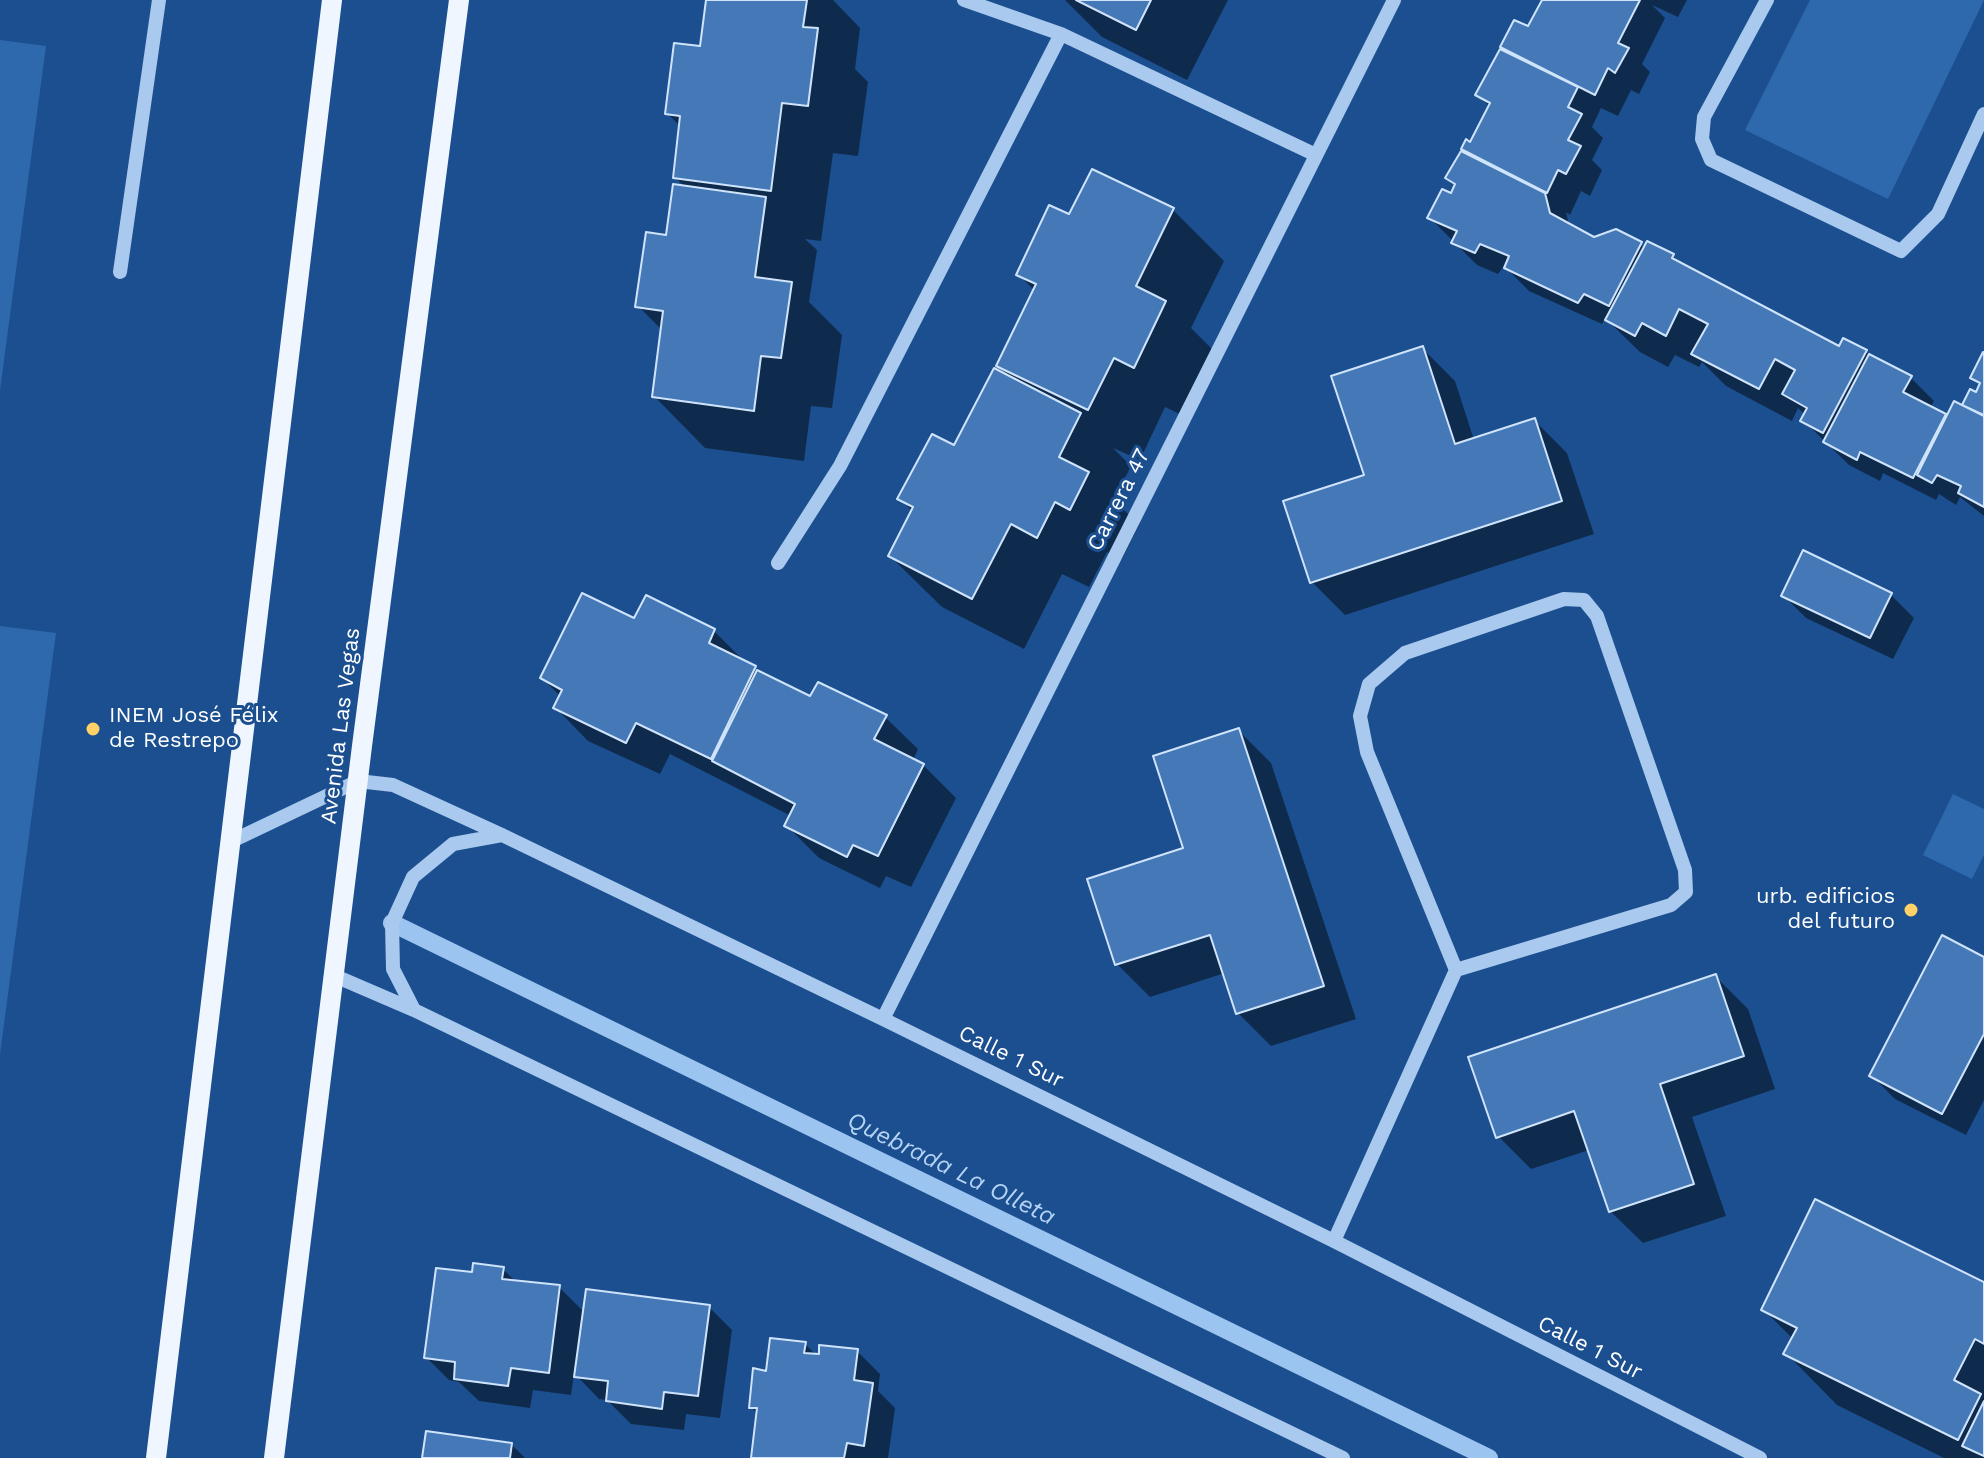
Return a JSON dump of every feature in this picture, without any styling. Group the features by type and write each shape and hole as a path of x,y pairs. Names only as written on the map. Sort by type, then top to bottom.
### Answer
{"main road":[{"path":"156,1458 332,0"},
{"name":"Avenida Las Vegas","path":"274,1458 459,0"}],"street":[{"path":"120,272 159,0"},
{"path":"964,0 1061,34 1316,155"},
{"name":"Carrera 47","path":"883,1019 1394,0"},
{"path":"1767,0 1704,117 1702,139 1711,160 1901,251 1938,214 1984,114"},
{"path":"778,563 840,466 1061,34"},
{"path":"1334,1241 1456,970 1367,752 1360,716 1369,684 1405,653 1564,599 1584,600 1597,616 1685,870 1686,892 1671,905 1456,970"},
{"path":"232,841 358,781"},
{"name":"Calle 1 Sur","path":"358,781 393,785 502,835 1334,1241 1760,1458"},
{"path":"414,1010 393,969 392,923 413,877 453,844 502,835"},
{"path":"335,976 414,1010 1343,1458"}],"shaded area":[{"path":"1810,0 1984,0 1888,199 1745,130"},
{"path":"0,40 46,46 0,390"},
{"path":"0,626 56,633 0,1054"},
{"path":"1953,794 1984,809 1984,855 1972,879 1923,855"}],"building":[{"path":"706,0 807,0 803,27 818,28 808,106 782,103 771,191 673,178 680,116 665,114 674,43 700,46"},
{"path":"1076,0 1151,0 1136,30"},
{"path":"1542,0 1640,0 1618,43 1629,48 1615,73 1608,68 1595,95 1500,47 1514,20 1528,26"},
{"path":"1500,49 1578,87 1568,107 1582,114 1568,140 1581,146 1566,174 1558,170 1547,193 1461,149 1466,139 1470,142 1490,103 1475,95"},
{"path":"1461,151 1545,193 1550,213 1594,237 1616,229 1642,242 1609,306 1584,294 1578,303 1504,268 1509,256 1480,244 1475,253 1451,243 1457,231 1427,218 1442,189 1451,193 1455,184 1445,178"},
{"path":"1092,169 1174,208 1136,286 1166,301 1134,368 1114,358 1088,410 996,366 1036,284 1016,275 1049,205 1069,214"},
{"path":"673,184 766,197 755,277 792,282 781,358 761,356 754,411 652,397 663,311 635,307 646,232 666,235"},
{"path":"1647,241 1674,254 1672,258 1839,346 1843,338 1867,350 1823,433 1800,421 1807,408 1782,394 1795,370 1775,359 1759,389 1691,354 1708,324 1679,309 1666,336 1642,323 1635,336 1605,320"},
{"path":"1423,346 1455,444 1535,418 1562,501 1310,583 1283,501 1364,475 1331,376"},
{"path":"1983,352 1984,415 1962,405 1970,389 1976,392 1980,383 1970,378"},
{"path":"1869,354 1912,376 1903,392 1946,414 1913,478 1860,452 1857,460 1823,442"},
{"path":"994,368 1081,413 1059,457 1089,472 1070,510 1055,502 1037,538 1011,524 972,599 888,556 913,507 897,499 932,434 954,445"},
{"path":"1954,401 1984,416 1984,507 1958,493 1961,486 1937,475 1932,483 1917,475"},
{"path":"1803,550 1892,593 1870,638 1781,596"},
{"path":"582,593 634,618 646,595 715,629 709,643 756,666 711,759 636,723 626,743 553,708 562,690 540,678"},
{"path":"757,670 810,696 818,682 887,715 874,739 924,764 878,856 853,845 847,857 784,826 795,804 712,761"},
{"path":"1239,728 1324,986 1236,1014 1210,935 1115,965 1087,879 1183,848 1153,756"},
{"path":"1942,935 1984,957 1984,1034 1942,1114 1869,1076"},
{"path":"1716,974 1744,1056 1660,1084 1694,1184 1609,1212 1574,1111 1496,1138 1468,1057"},
{"path":"1815,1199 1984,1282 1984,1344 1975,1339 1954,1380 1981,1394 1958,1440 1783,1354 1797,1328 1761,1310"},
{"path":"473,1263 504,1267 502,1279 560,1285 549,1373 511,1368 508,1386 454,1379 455,1362 424,1358 436,1268 472,1272"},
{"path":"586,1289 710,1305 698,1396 664,1392 662,1409 606,1401 608,1381 574,1377"},
{"path":"770,1338 806,1342 804,1353 819,1354 819,1345 858,1349 854,1380 873,1383 864,1446 847,1443 844,1458 751,1458 757,1408 749,1408 753,1368 766,1371"},
{"path":"1984,1401 1984,1456 1962,1446"},
{"path":"426,1431 512,1443 510,1458 422,1458"}],"waterway":[{"name":"Quebrada La Olleta","path":"392,923 1489,1458"}],"place":[{"name":"INEM José Félix de Restrepo","path":"93,729"},
{"name":"urb. edificios del futuro","path":"1911,910"}]}
